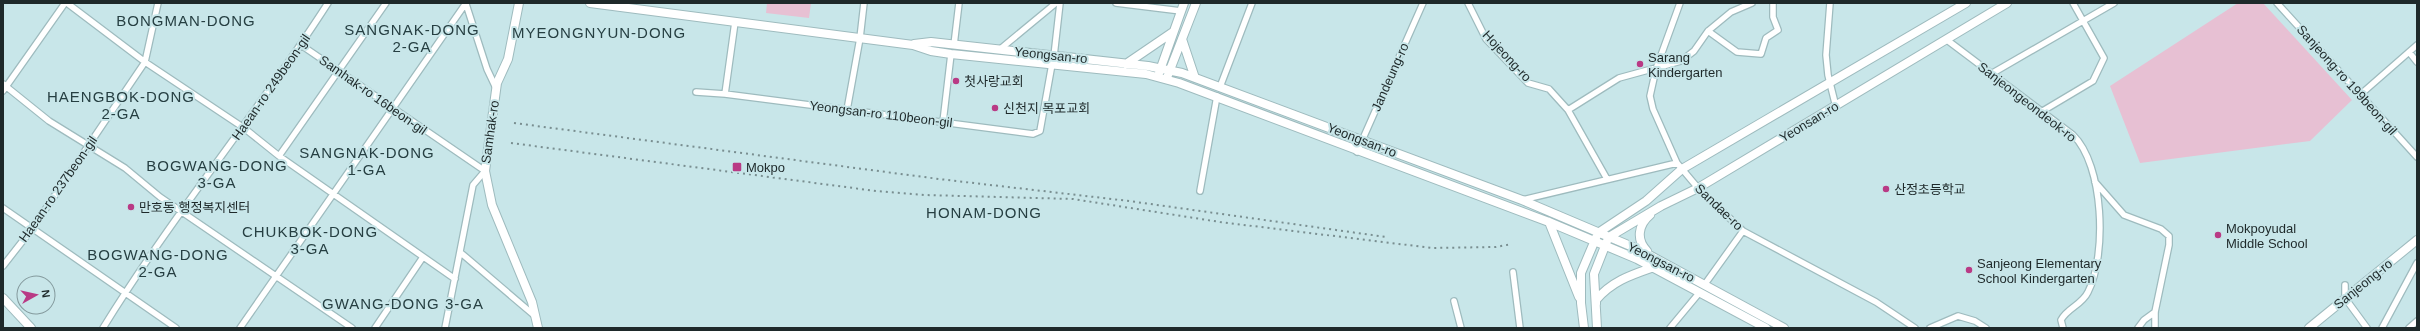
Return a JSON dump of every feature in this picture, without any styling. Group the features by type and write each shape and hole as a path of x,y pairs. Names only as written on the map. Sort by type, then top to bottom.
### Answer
{"street":[{"path":"352,328 182,211 90,145 49,121 4,87 66,3 145,62 244,128 279,156 455,279"},
{"name":"Haean-ro 237beon-gil","path":"3,266 32,229 145,62 158,3"},
{"name":"Haean-ro 249beon-gil","path":"103,328 125,293 182,211 244,128 328,3"},
{"path":"279,156 386,3"},
{"name":"Samhak-ro","path":"519,3 508,59 497,88 485,172 492,205 537,318 538,328"},
{"name":"Yeongsan-ro","path":"590,3 613,4 735,22 913,45 931,51 951,54 1126,64 1169,70 1220,86 1522,200 1652,256 1784,328"},
{"path":"847,110 860,38 864,3"},
{"path":"954,45 959,3"},
{"path":"999,50 1056,3"},
{"path":"1053,60 1060,3"},
{"path":"1116,3 1181,11"},
{"path":"1157,78 1184,3"},
{"path":"1166,80 1196,3"},
{"path":"1220,86 1252,3"},
{"name":"Jandeung-ro","path":"1357,152 1423,3"},
{"name":"Hojeong-ro","path":"1468,3 1486,39 1528,83 1549,88 1568,110 1607,179"},
{"name":"Sandae-ro","path":"1680,3 1656,69 1650,96 1653,109 1680,166 1698,188 1743,231 1876,302 1916,328"},
{"path":"1568,110 1619,78 1681,61 1694,51 1708,31 1731,12 1752,3"},
{"path":"1708,31 1737,52 1761,54 1766,38 1778,30 1773,16 1773,3"},
{"path":"1830,3 1826,55 1829,82 1836,106"},
{"name":"Yeonsan-ro","path":"1598,233 1646,201 1680,166 1966,3"},
{"name":"Yeonsan-ro","path":"1609,237 1661,206 1698,188 1948,40 2007,3"},
{"path":"2041,112 2093,81 2104,58 2104,54 2073,3"},
{"path":"1991,74 2114,3"},
{"name":"Sanjeong-ro 199beon-gil","path":"2277,3 2417,157"},
{"path":"466,4 487,69 497,88"},
{"path":"240,328 466,4"},
{"path":"725,94 735,22"},
{"path":"1126,64 1173,32"},
{"path":"1182,39 1195,78"},
{"name":"Sanjeongeondeok-ro","path":"1948,40 2073,136 2083,146 2091,164 2100,219 2099,253 2095,276 2088,294 2082,301 2064,315 2061,320 2063,328"},
{"name":"Yeongsan-ro","path":"913,45 931,42 999,50 1157,78 1217,96 1357,152 1549,222 1654,267 1766,328"},
{"name":"Samhak-ro 16beon-gil","path":"301,45 393,110 485,172"},
{"path":"2361,94 2417,45"},
{"path":"2409,52 2417,62"},
{"path":"943,122 951,54"},
{"name":"Yeongsan-ro 110beon-gil","path":"696,92 725,94 1029,134 1040,131 1053,60"},
{"path":"1200,191 1217,96"},
{"path":"1522,200 1607,179 1680,166"},
{"path":"445,328 473,185 485,172"},
{"path":"2094,182 2124,215 2161,229 2169,236 2169,245 2155,312 2155,328"},
{"path":"1652,256 1642,247 1639,238 1640,228 1646,218 1661,206"},
{"path":"3,208 176,328"},
{"path":"1549,222 1582,308"},
{"path":"1705,284 1743,231"},
{"path":"1584,328 1581,273 1598,233"},
{"path":"1597,326 1594,274 1609,237"},
{"name":"Sanjeong-ro","path":"2309,328 2417,240"},
{"path":"460,254 537,318"},
{"path":"375,328 423,257"},
{"path":"2382,328 2417,263"},
{"path":"1597,326 1596,300 1605,290 1620,279 1654,267"},
{"path":"1513,272 1520,328"},
{"path":"2345,285 2345,298 2367,328"},
{"path":"1670,328 1700,292"},
{"path":"3,298 30,328"},
{"path":"1454,301 1461,328"},
{"path":"2138,328 2144,320 2155,312"},
{"path":"1930,328 1958,316 1975,321 1986,328"},
{"path":"2409,328 2417,321"}],"shaded area":[{"path":"767,3 811,3 809,18 766,13"},
{"path":"2238,3 2263,3 2352,100 2310,141 2140,163 2110,86"}],"railway":[{"path":"514,123 939,179 1129,201 1386,237"},
{"path":"511,143 876,191 925,195 1073,199 1220,222 1432,248 1496,247 1512,244"}],"place":[{"name":"Sarang Kindergarten","path":"1640,64"},
{"name":"첫사랑교회","path":"956,81"},
{"name":"신천지 목포교회","path":"995,108"},
{"name":"Mokpo","path":"737,167"},
{"name":"산정초등학교","path":"1886,189"},
{"name":"만호동 행정복지센터","path":"131,207"},
{"name":"Mokpoyudal Middle School","path":"2218,235"},
{"name":"Sanjeong Elementary School Kindergarten","path":"1969,270"}],"district":[{"name":"BONGMAN-DONG","path":"186,20"},
{"name":"MYEONGNYUN-DONG","path":"599,32"},
{"name":"SANGNAK-DONG 2-GA","path":"412,38"},
{"name":"HAENGBOK-DONG 2-GA","path":"121,104"},
{"name":"SANGNAK-DONG 1-GA","path":"367,160"},
{"name":"BOGWANG-DONG 3-GA","path":"217,174"},
{"name":"HONAM-DONG","path":"984,212"},
{"name":"CHUKBOK-DONG 3-GA","path":"310,240"},
{"name":"BOGWANG-DONG 2-GA","path":"158,262"},
{"name":"GWANG-DONG 3-GA","path":"403,303"}]}
